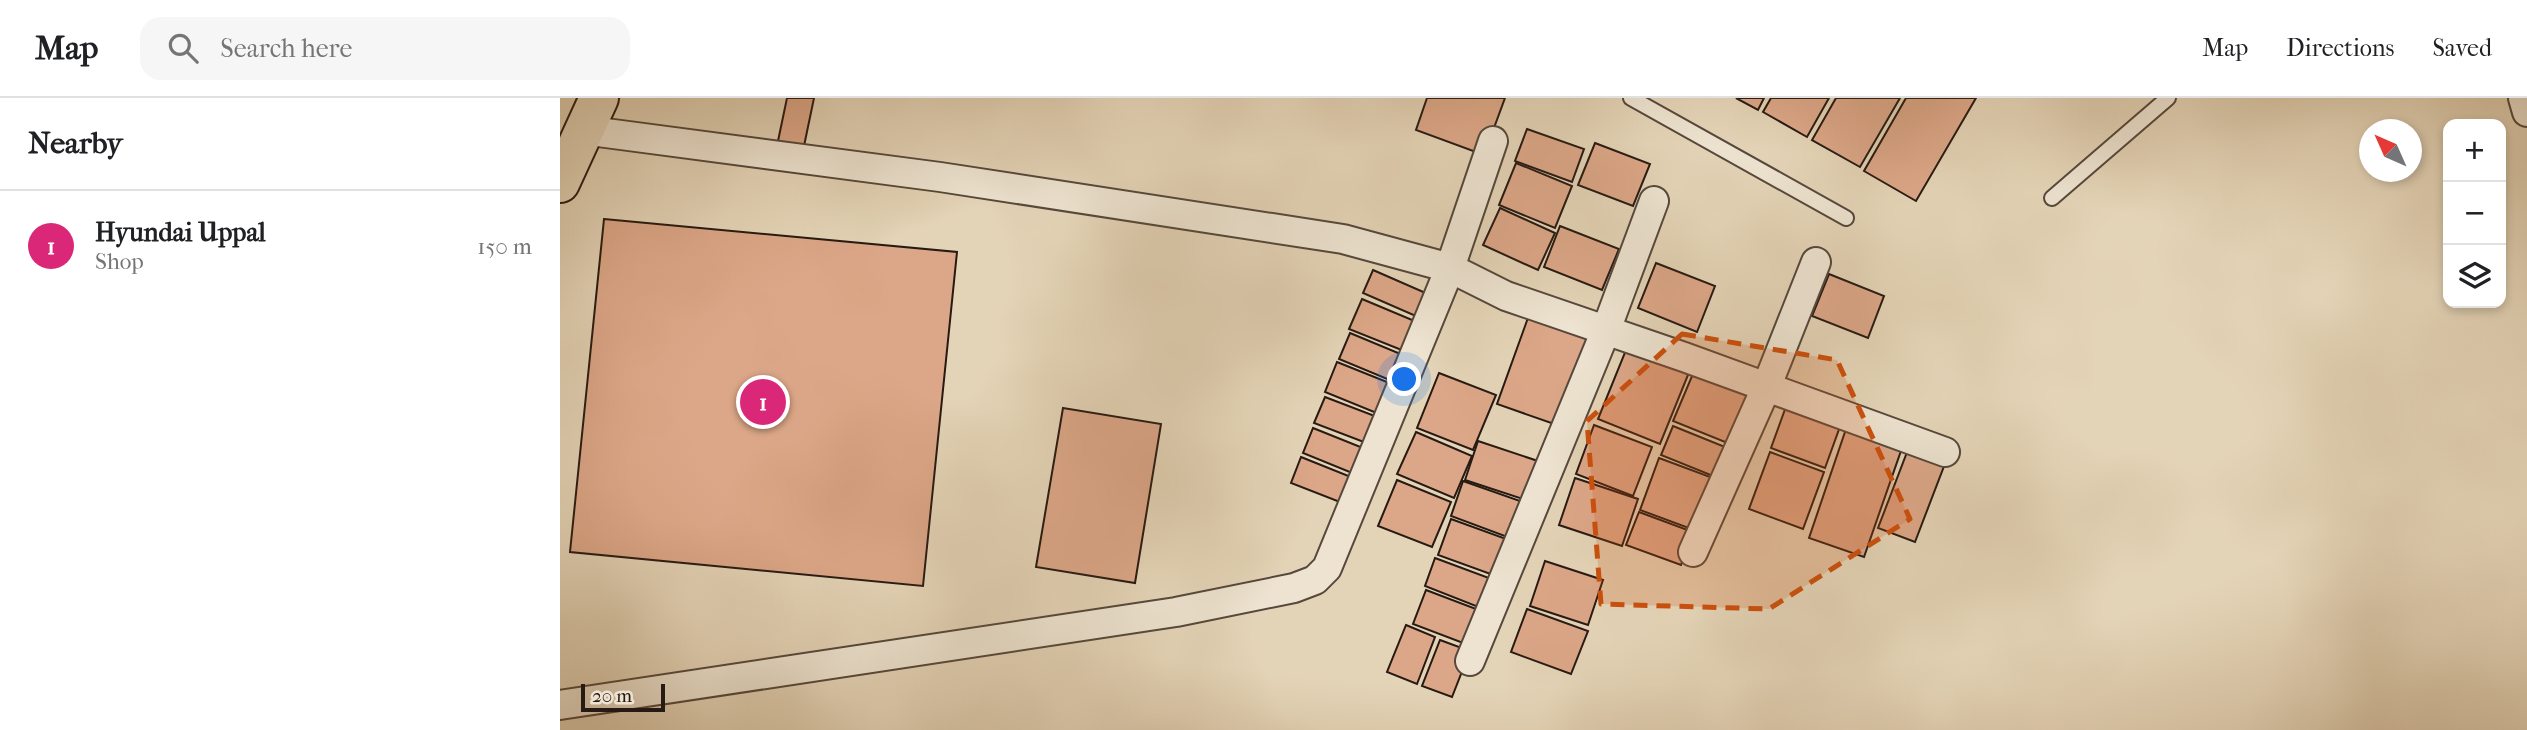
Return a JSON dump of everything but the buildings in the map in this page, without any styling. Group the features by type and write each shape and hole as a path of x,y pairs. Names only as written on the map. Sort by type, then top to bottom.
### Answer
{"highway":[{"path":"560,183 591,114"}],"street":[{"path":"2523,98 2527,112"},
{"path":"591,114 940,177 1329,237 1450,268 1506,296 1945,452"},
{"path":"560,705 1176,612 1294,588 1315,580 1327,568 1450,268 1493,141"},
{"path":"1470,661 1606,330 1654,201"},
{"path":"1693,552 1766,388 1816,262"}],"lane":[{"path":"1631,98 1846,218"},
{"path":"2052,198 2168,98"}],"highlighted area":[{"path":"1682,334 1837,360 1910,519 1769,609 1601,604 1587,421"}],"place":[{"name":"Hyundai Uppal","path":"763,402"}]}
